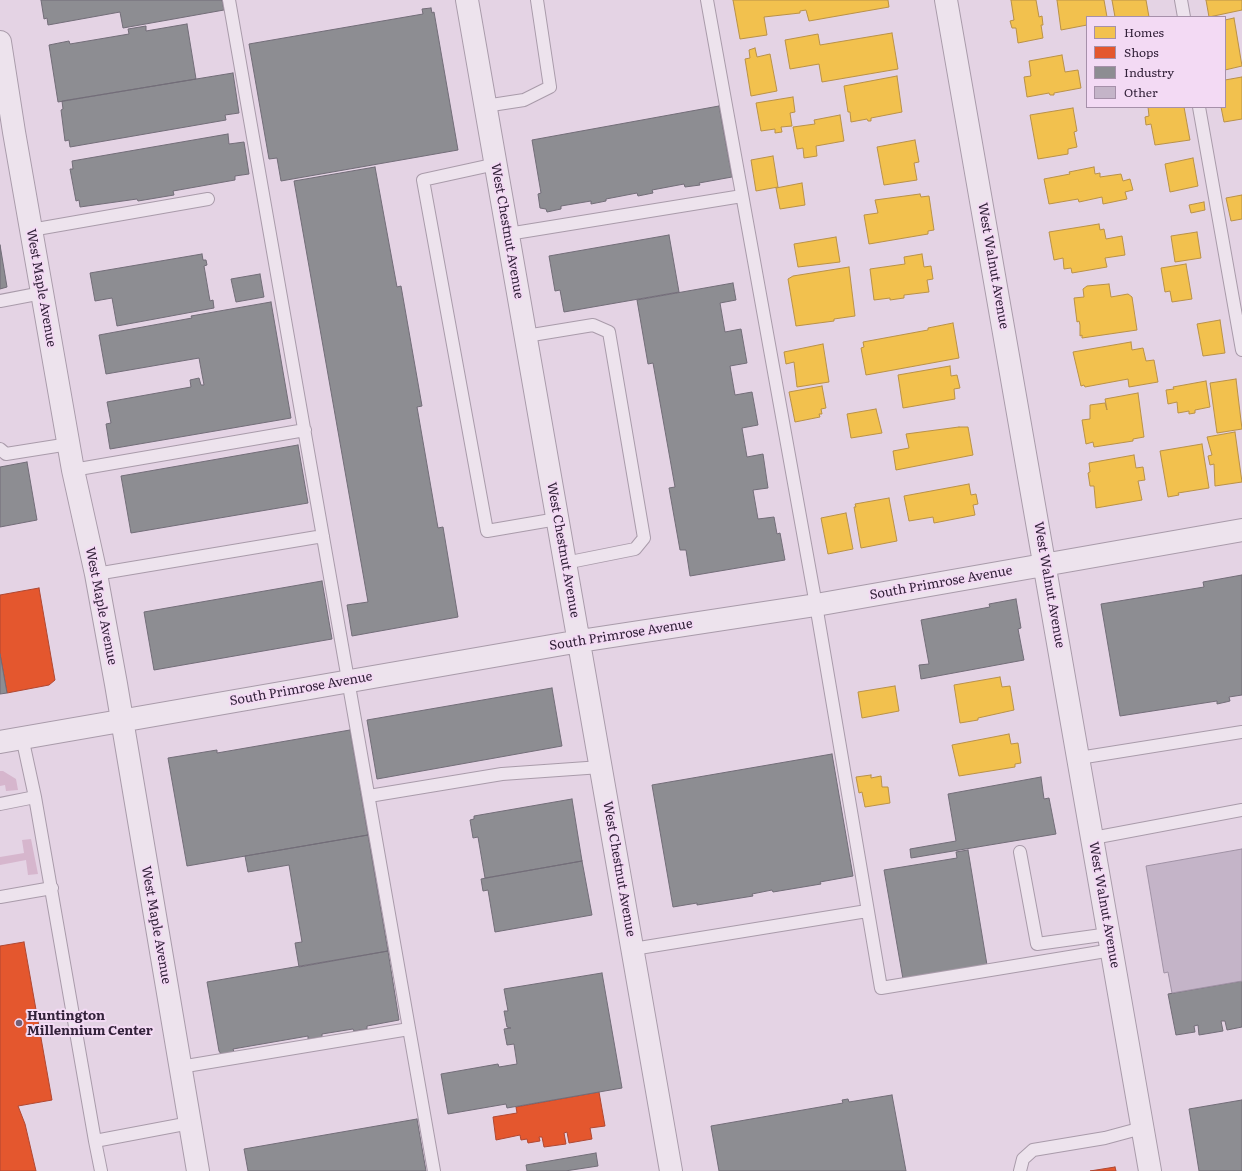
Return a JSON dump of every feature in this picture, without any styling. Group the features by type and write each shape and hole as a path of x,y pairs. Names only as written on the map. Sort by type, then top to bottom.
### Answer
{"street":[{"name":"West Chestnut Avenue","path":"467,0 565,563 580,641 671,1171"},
{"name":"West Walnut Avenue","path":"946,0 1150,1171"},
{"name":"West Maple Avenue","path":"0,42 7,134 31,230 73,470 96,574 198,1171"},
{"name":"South Primrose Avenue","path":"0,742 580,641 816,605 1242,530"}],"lane":[{"path":"230,0 434,1171"},
{"path":"485,106 524,100 550,87 537,0"},
{"path":"706,0 816,605 881,988 1110,942"},
{"path":"1181,0 1184,16"},
{"path":"1199,108 1242,350"},
{"path":"496,164 423,180 487,531 558,519"},
{"path":"508,234 742,196"},
{"path":"31,230 208,199"},
{"path":"0,301 42,293"},
{"path":"526,336 593,325 609,332 644,538 635,548 565,563"},
{"path":"73,470 305,430"},
{"path":"0,449 6,454 69,444"},
{"path":"96,574 323,536"},
{"path":"1078,758 1242,732"},
{"path":"22,737 52,888 101,1171"},
{"path":"369,796 502,774 601,767"},
{"path":"0,804 35,797"},
{"path":"1092,838 1242,810"},
{"path":"1020,852 1037,944 1110,942"},
{"path":"0,897 52,888"},
{"path":"633,949 867,911"},
{"path":"180,1067 409,1029"},
{"path":"95,1141 190,1123"},
{"path":"1020,1171 1023,1159 1033,1150 1105,1138 1142,1128"}],"shaded area":[{"path":"0,771 3,771 16,779 18,790 6,791 5,785 0,786"},
{"path":"31,839 38,874 28,875 26,860 0,865 0,857 24,853 22,840"}],"building: Homes":[{"path":"733,0 888,0 889,7 809,21 806,10 800,11 800,13 764,17 767,35 740,39"},
{"path":"1011,0 1036,0 1039,17 1042,16 1043,25 1041,25 1043,38 1018,43 1016,28 1012,28 1010,21 1014,20"},
{"path":"1057,0 1104,0 1107,16 1086,16 1086,25 1061,30"},
{"path":"1112,0 1146,0 1149,16 1115,16"},
{"path":"1206,0 1242,0 1242,10 1209,16"},
{"path":"1234,18 1242,66 1226,70 1226,20"},
{"path":"892,33 898,69 822,82 819,64 790,69 785,40 818,34 820,45"},
{"path":"755,48 757,57 770,54 777,91 751,96 745,59 750,58 749,50"},
{"path":"1062,55 1065,72 1078,70 1081,88 1054,93 1054,95 1050,95 1049,93 1027,97 1024,77 1031,76 1029,61"},
{"path":"897,76 902,112 871,118 871,121 868,121 867,119 851,122 844,86"},
{"path":"1242,77 1242,119 1224,122 1221,108 1226,108 1226,80"},
{"path":"793,97 795,112 790,113 792,126 781,127 782,132 775,133 775,129 761,131 756,103"},
{"path":"1073,108 1077,131 1074,132 1077,147 1068,149 1068,154 1038,159 1030,115"},
{"path":"1148,108 1184,108 1190,140 1155,145 1151,124 1146,125 1145,117 1149,116"},
{"path":"840,115 844,141 816,146 817,156 804,158 803,148 797,149 793,127 815,124 814,120"},
{"path":"915,140 919,162 914,163 917,180 884,185 877,147"},
{"path":"773,156 778,187 756,191 751,160"},
{"path":"1193,158 1198,186 1170,192 1165,164"},
{"path":"1094,167 1095,174 1100,173 1100,177 1121,174 1123,181 1130,179 1133,190 1125,192 1127,199 1103,204 1102,197 1079,202 1078,199 1049,204 1044,179 1070,174 1069,172"},
{"path":"802,183 805,205 780,209 776,188"},
{"path":"920,194 921,197 929,196 934,230 928,231 928,234 869,244 864,215 878,213 875,200"},
{"path":"1242,195 1242,219 1231,221 1226,198"},
{"path":"1204,202 1205,210 1191,213 1189,205"},
{"path":"1099,224 1100,230 1104,229 1106,239 1122,236 1125,255 1105,258 1107,267 1072,273 1071,268 1064,269 1063,258 1054,260 1049,232"},
{"path":"1197,232 1201,258 1175,262 1171,236"},
{"path":"836,237 840,262 798,267 794,244"},
{"path":"922,254 924,267 931,266 933,279 927,280 929,292 904,295 904,298 874,300 870,269 905,264 904,257"},
{"path":"1186,264 1192,299 1172,302 1170,291 1165,292 1161,268"},
{"path":"849,267 855,316 834,319 834,321 796,326 788,279 793,276"},
{"path":"1109,284 1111,297 1128,294 1132,297 1137,330 1082,338 1082,335 1080,336 1079,321 1077,322 1074,298 1084,297 1083,289 1087,286"},
{"path":"1220,320 1225,353 1203,356 1197,324"},
{"path":"953,323 959,358 866,375 861,348 864,347 863,342 928,330 928,328"},
{"path":"1131,342 1132,350 1143,348 1146,361 1154,360 1158,382 1129,387 1128,379 1085,387 1084,385 1081,386 1073,352"},
{"path":"823,344 829,382 797,387 794,362 786,364 784,352"},
{"path":"950,366 951,376 957,375 960,388 954,389 955,399 903,408 898,375"},
{"path":"1236,379 1242,429 1217,433 1210,383"},
{"path":"1206,381 1210,407 1195,410 1195,413 1189,414 1189,411 1178,413 1177,402 1168,404 1166,390 1174,389 1173,387"},
{"path":"822,386 826,408 821,409 822,414 819,414 820,417 795,422 789,392"},
{"path":"1138,393 1144,437 1133,439 1133,441 1094,447 1093,442 1086,444 1082,420 1090,419 1090,405 1105,403 1107,410 1105,399"},
{"path":"876,409 882,433 851,438 847,414"},
{"path":"968,427 973,455 896,470 893,451 909,448 906,434"},
{"path":"1235,432 1242,482 1215,486 1214,464 1210,465 1208,456 1212,455 1207,437"},
{"path":"1202,444 1209,488 1178,493 1179,495 1168,497 1160,451"},
{"path":"1134,455 1136,468 1143,467 1145,480 1138,481 1142,500 1096,508 1094,486 1090,486 1088,473 1090,472 1089,463"},
{"path":"969,484 971,495 976,494 978,504 973,505 975,515 934,523 933,517 909,521 904,496"},
{"path":"889,498 897,541 861,548 854,507 856,507 855,504"},
{"path":"846,513 853,549 828,554 821,518"},
{"path":"1000,677 1002,687 1010,686 1014,710 978,718 978,720 960,723 954,685"},
{"path":"895,686 899,711 862,718 858,692"},
{"path":"1009,734 1011,744 1018,743 1021,763 1015,764 1015,767 959,776 952,745"},
{"path":"871,775 871,778 881,776 882,787 888,787 890,803 865,807 862,792 859,793 856,777"}],"building: Shops":[{"path":"39,588 55,680 49,685 7,693 0,654 0,595"},
{"name":"Huntington Millennium Center","path":"24,942 52,1100 18,1106 25,1124 36,1171 0,1171 0,946"},
{"path":"599,1092 605,1126 590,1128 592,1139 569,1143 567,1132 564,1133 566,1144 544,1147 542,1137 539,1137 540,1141 528,1143 527,1139 521,1140 520,1135 496,1140 493,1117 517,1113 516,1107"},
{"path":"1115,1167 1116,1171 1090,1171"}],"building: Industry":[{"path":"41,0 222,0 224,10 123,28 120,12 48,25 47,18 44,19"},
{"path":"431,8 432,13 434,12 458,150 281,181 277,158 269,159 249,44 423,14 422,9"},
{"path":"187,24 196,79 58,102 49,45 69,41 70,44 129,34 128,29 146,26 146,31"},
{"path":"233,73 239,113 225,115 226,120 70,147 69,140 65,141 61,110 63,109 62,101"},
{"path":"719,106 732,177 699,183 700,185 685,187 684,184 652,190 653,193 638,196 637,193 606,199 606,201 591,204 591,201 561,206 561,209 547,212 546,209 540,208 538,194 541,193 532,140"},
{"path":"228,134 229,144 244,142 249,174 235,176 235,180 173,191 174,195 138,201 137,199 80,207 79,200 76,201 70,169 73,169 72,161"},
{"path":"375,167 397,287 401,286 422,406 417,407 438,528 443,527 458,617 352,636 347,605 368,602 294,181"},
{"path":"669,235 679,292 564,312 560,290 555,291 549,256"},
{"path":"0,245 7,287 0,289"},
{"path":"202,254 203,260 206,260 207,265 204,266 210,301 213,300 214,308 117,326 112,298 95,301 90,273"},
{"path":"260,274 264,297 236,302 231,279"},
{"path":"733,283 736,300 720,303 725,332 741,329 747,363 730,366 735,395 752,392 758,425 742,428 747,457 763,454 768,488 753,490 758,519 774,517 777,534 780,533 785,560 690,576 686,550 680,550 669,488 675,487 653,363 648,364 637,300"},
{"path":"271,302 291,418 110,449 106,424 111,423 107,402 191,387 190,380 199,378 201,385 204,385 199,358 106,374 99,335 192,318 191,316"},
{"path":"298,445 308,503 131,533 121,476"},
{"path":"27,462 37,520 0,527 0,467"},
{"path":"1242,575 1242,695 1229,697 1230,701 1217,704 1217,701 1120,716 1101,604 1204,587 1203,582"},
{"path":"322,581 332,639 154,670 144,612"},
{"path":"1016,599 1021,628 1018,629 1024,660 921,679 919,665 929,664 921,620 990,607 989,604"},
{"path":"0,654 7,693 0,694"},
{"path":"552,688 562,746 377,779 367,720"},
{"path":"350,730 368,835 187,866 168,758 217,750 217,753"},
{"path":"832,754 853,876 820,882 821,884 752,894 753,896 697,905 697,903 673,907 652,785"},
{"path":"1041,777 1044,799 1049,798 1056,834 911,858 910,849 956,841 948,794"},
{"path":"572,799 582,861 485,878 478,837 473,838 470,820 474,819 474,816"},
{"path":"368,835 388,951 299,967 295,943 302,942 289,865 248,872 245,856"},
{"path":"968,850 987,965 903,979 884,870 957,858 956,852"},
{"path":"582,861 592,915 495,932 488,890 483,891 481,879"},
{"path":"388,951 399,1020 367,1026 367,1029 354,1031 353,1029 322,1034 322,1037 308,1039 308,1036 233,1049 234,1052 221,1054 219,1051 207,982"},
{"path":"602,973 622,1088 507,1108 506,1104 448,1114 441,1074 498,1064 499,1067 517,1064 514,1044 507,1045 504,1029 511,1028 507,1027 504,1011 508,1011 504,989"},
{"path":"1242,981 1242,1027 1227,1030 1225,1021 1221,1021 1223,1031 1199,1035 1198,1025 1194,1026 1195,1032 1176,1035 1168,994"},
{"path":"892,1095 906,1171 719,1171 711,1126 843,1103 842,1100 848,1099 849,1102"},
{"path":"1242,1100 1242,1171 1199,1171 1189,1109"},
{"path":"417,1119 426,1171 248,1171 244,1149"},
{"path":"596,1153 598,1166 565,1171 527,1171 526,1165"}],"building: Other":[{"path":"1242,849 1242,981 1172,993 1168,972 1164,973 1146,866"}],"place":[{"name":"Huntington Millennium Center","path":"19,1023"}]}
